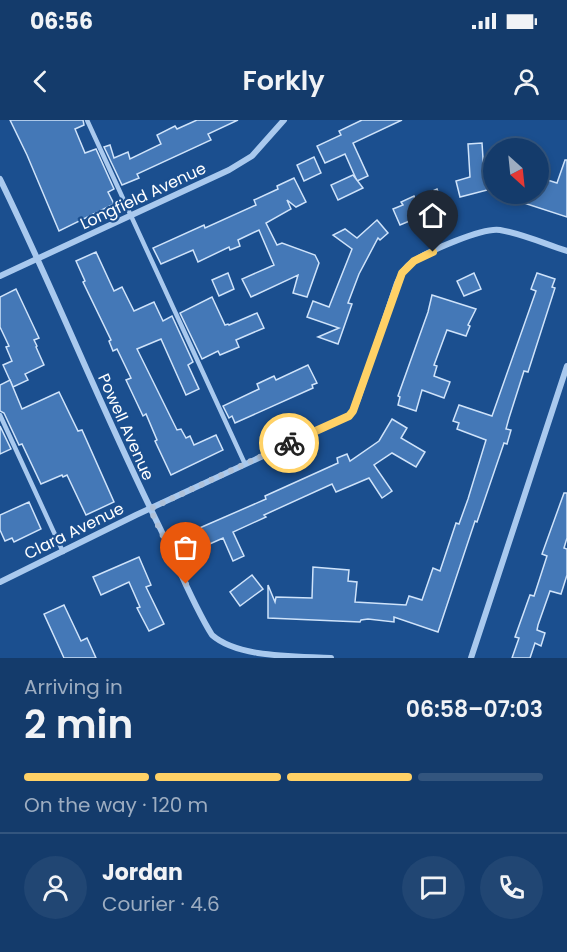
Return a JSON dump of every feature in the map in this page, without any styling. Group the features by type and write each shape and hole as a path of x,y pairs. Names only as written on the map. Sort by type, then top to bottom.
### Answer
{"street":[{"name":"Longfield Avenue","path":"0,276 131,217 243,162 284,120"},
{"name":"Powell Avenue","path":"0,180 204,622 217,640 231,649 244,653 331,658"},
{"name":"Clara Avenue","path":"0,582 349,416 353,411 397,283 402,273 414,261 488,230 513,233 567,251"},
{"path":"471,658 567,366"}],"lane":[{"path":"87,120 244,464"},
{"path":"0,415 63,552"}],"building":[{"path":"10,120 83,120 84,125 75,129 85,153 96,149 114,189 108,192 114,204 59,231"},
{"path":"197,120 238,120 208,134 211,140 137,174 139,178 122,185 104,147 110,145 114,158 128,152 130,159 161,144 157,135 175,126 177,129"},
{"path":"362,120 402,120 353,143 368,176 357,181 345,154 325,163 317,146 341,135 339,131"},
{"path":"482,143 483,191 460,197 456,181 470,177 468,144"},
{"path":"314,157 321,173 304,181 297,165"},
{"path":"565,160 567,160 567,217 527,204 549,204 549,180 557,183"},
{"path":"353,175 363,188 338,200 331,185"},
{"path":"294,178 306,202 296,207 287,200 291,209 266,223 277,245 282,243 315,255 319,263 307,297 293,293 298,275 251,297 242,279 274,265 259,230 238,240 240,246 230,250 229,247 198,262 193,250 161,264 153,248 256,205 254,200 278,189 277,186"},
{"path":"437,189 443,207 400,225 393,209 403,205 401,202 414,196 415,199"},
{"path":"377,220 388,233 380,240 378,238 359,274 348,303 352,304 338,344 318,337 339,328 307,317 313,301 329,307 352,249 333,235 345,229 357,238"},
{"path":"96,252 114,291 122,287 134,311 154,302 163,321 172,316 193,362 188,365 199,389 186,395 161,339 137,349 177,430 181,429 186,438 190,436 194,445 216,435 223,450 171,475 155,441 157,440 146,414 143,416 126,380 131,378 117,349 113,351 109,341 111,340 83,282 85,281 76,261"},
{"path":"228,273 234,289 219,296 212,280"},
{"path":"474,273 481,289 464,296 457,281"},
{"path":"537,273 555,279 552,287 555,288 528,372 524,371 509,418 506,429 511,430 507,444 504,443 477,522 475,521 438,632 394,617 394,622 368,619 360,622 268,618 268,585 275,602 276,597 312,598 313,567 349,570 348,581 357,582 355,602 406,605 409,596 422,600 433,568 440,571 456,523 459,524 486,440 457,429 459,423 453,421 459,405 492,416 536,291 531,289"},
{"path":"16,289 39,338 34,340 44,365 25,374 28,380 13,387 3,365 12,361 6,347 9,346 0,327 0,297"},
{"path":"432,295 476,309 468,325 470,326 466,336 447,330 434,365 437,366 434,376 450,382 444,398 422,390 416,411 398,405 400,397 398,396"},
{"path":"212,297 225,325 257,313 264,328 236,340 239,347 220,355 218,351 202,359 180,313"},
{"path":"308,365 317,383 312,385 313,388 235,423 232,416 229,418 223,406 259,389 257,384 274,376 276,380"},
{"path":"10,380 22,409 59,392 78,431 82,430 114,502 86,515 67,475 41,484 22,444 19,445 4,413 0,411 0,385"},
{"path":"392,419 407,428 401,438 425,452 416,467 392,453 374,465 392,491 382,498 369,478 336,492 332,484 233,532 244,556 233,561 223,538 203,547 195,530 266,499 265,496 338,463 337,458 347,454 350,461 379,441"},
{"path":"0,426 11,449 0,454"},
{"path":"564,493 567,493 567,538 564,548 567,549 567,575 561,594 550,591 537,630 545,633 541,646 535,643 530,658 512,658 519,638 515,637 530,595 534,596 547,556 542,554"},
{"path":"29,502 41,529 14,542 12,538 5,541 0,530 0,515"},
{"path":"139,557 151,585 146,587 164,624 149,631 137,608 140,607 129,582 101,595 93,577"},
{"path":"252,575 263,589 240,606 230,592"},
{"path":"64,605 81,641 87,638 96,658 64,658 44,614"}],"way so far":[{"path":"186,584 150,509 289,443"}],"route":[{"path":"289,443 349,416 353,411 402,273 414,261 433,252"}]}
